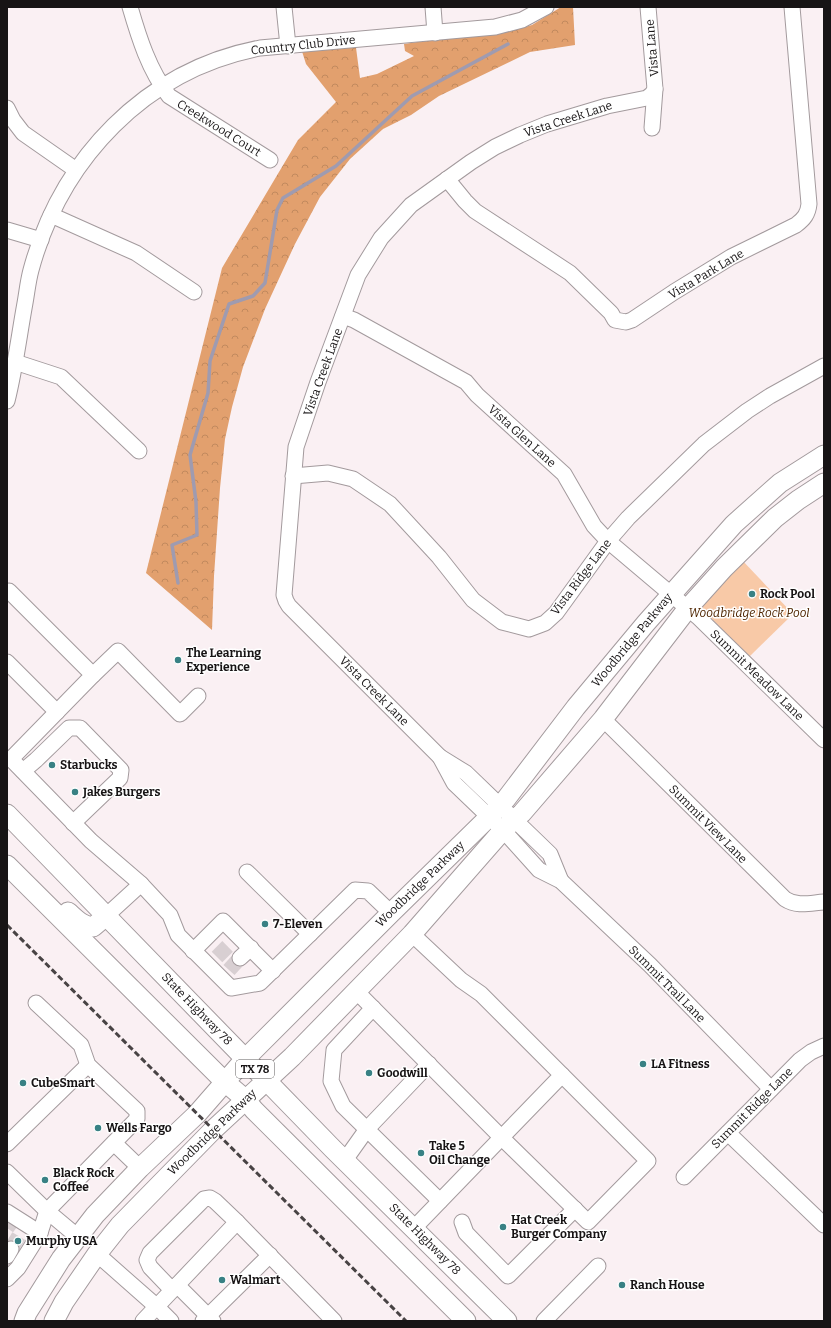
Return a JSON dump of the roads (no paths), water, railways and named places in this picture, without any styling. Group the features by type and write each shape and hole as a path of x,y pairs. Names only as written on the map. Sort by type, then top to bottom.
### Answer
{"main road":[{"name":"Woodbridge Parkway","path":"24,1321 61,1259 95,1215 140,1168 197,1114 245,1058 494,812 576,707 671,594 747,512 780,483 824,455"},
{"name":"Woodbridge Parkway","path":"54,1321 64,1302 97,1254 120,1225 160,1182 245,1099 292,1057 412,934 604,719 688,608 724,568 775,518 798,500 824,483"},
{"name":"State Highway 78","path":"7,814 333,1149 507,1321"},
{"path":"7,860 21,865 79,922 87,927 93,927 106,916"},
{"name":"TX 78","path":"7,865 225,1082 245,1099 254,1110 466,1321"},
{"path":"391,913 412,934"},
{"path":"78,1237 97,1254"}],"street":[{"name":"Creekwood Court","path":"130,7 151,67 162,86 173,99 270,160"},
{"path":"284,7 288,46"},
{"path":"433,7 435,33"},
{"name":"Country Club Drive","path":"7,401 31,271 51,215 76,170 117,121 162,86 176,77 197,68 236,54 260,48 489,28 522,20 546,7"},
{"name":"Vista Lane","path":"648,7 652,128"},
{"name":"Vista Park Lane","path":"447,179 464,201 475,211 570,273 611,313 615,320 626,322 632,320 731,257 804,219 808,211 809,204 792,7"},
{"name":"Vista Creek Lane","path":"494,812 466,773 440,757 295,612 286,601 285,581 296,447 318,382 358,275 381,238 411,205 495,147 520,135 547,124 651,94"},
{"path":"7,108 13,120 23,133 76,170"},
{"path":"51,215 136,253 194,292"},
{"path":"7,230 41,240"},
{"name":"Vista Glen Lane","path":"342,316 354,320 466,382 477,395 564,474 594,526 608,541 671,594"},
{"path":"15,362 62,376 139,451"},
{"name":"Vista Ridge Lane","path":"293,476 328,473 353,479 390,504 439,557 473,600 502,622 529,630 545,623 556,613 608,541 628,518 704,444 747,411 770,396 824,366"},
{"path":"8,591 93,675"},
{"name":"Summit Meadow Lane","path":"671,594 688,608 824,740"},
{"path":"198,696 180,714 118,650 8,759 23,772 91,841 141,884 170,915 178,935 193,951 213,962 225,974 231,988 260,983 274,971 355,890 368,891 391,913"},
{"path":"7,662 80,728 121,770 120,778 73,823"},
{"name":"Summit View Lane","path":"604,719 785,899 792,904 824,902"},
{"path":"23,772 69,728 80,728"},
{"name":"Summit Trail Lane","path":"494,812 509,825 539,870 561,881 650,965 771,1089"},
{"path":"247,872 310,934"},
{"path":"106,916 141,884"},
{"path":"193,951 223,921 233,941 245,953 274,971"},
{"path":"356,991 588,1222 648,1161 481,994 461,980 412,934"},
{"path":"7,1279 11,1258 40,1233 48,1211 137,1119 137,1111 88,1065 81,1045 36,1003"},
{"path":"373,1008 334,1050 331,1081 343,1106 440,1201"},
{"name":"Summit Ridge Lane","path":"684,1177 800,1060 811,1052 824,1046"},
{"path":"345,1160 367,1129 429,1064"},
{"path":"7,1144 88,1065"},
{"path":"414,1228 562,1075"},
{"path":"728,1133 824,1225"},
{"path":"114,1143 140,1168"},
{"path":"7,1172 78,1237"},
{"path":"270,1255 208,1319 150,1267 147,1260 150,1253 204,1200 210,1198 238,1222 270,1255 334,1321"},
{"path":"462,1222 466,1233 508,1276 575,1209"},
{"path":"17,1221 40,1233"},
{"path":"143,1321 238,1222"},
{"path":"97,1254 171,1321"},
{"path":"544,1321 598,1266"}],"waterway":[{"path":"178,583 172,545 197,535 196,502 190,455 208,393 210,361 229,304 253,296 265,283 277,210 283,198 336,166 412,96 508,44"}],"tunnel":[{"path":"217,957 228,946"},
{"path":"229,970 240,958"},
{"path":"7,1228 12,1221"},
{"path":"11,1249 23,1229"}],"railway":[{"path":"7,925 406,1321"}],"place":[{"name":"Rock Pool","path":"752,594"},
{"name":"The Learning Experience","path":"178,660"},
{"name":"Starbucks","path":"52,765"},
{"name":"Jakes Burgers","path":"75,792"},
{"name":"7-Eleven","path":"265,924"},
{"name":"LA Fitness","path":"643,1064"},
{"name":"Goodwill","path":"369,1073"},
{"name":"CubeSmart","path":"23,1083"},
{"name":"Wells Fargo","path":"98,1128"},
{"name":"Take 5 Oil Change","path":"421,1153"},
{"name":"Black Rock Coffee","path":"45,1180"},
{"name":"Hat Creek Burger Company","path":"503,1227"},
{"name":"Murphy USA","path":"18,1241"},
{"name":"Walmart","path":"222,1280"},
{"name":"Ranch House","path":"622,1285"}],"park label":[{"name":"Woodbridge Rock Pool","path":"749,613"}]}
